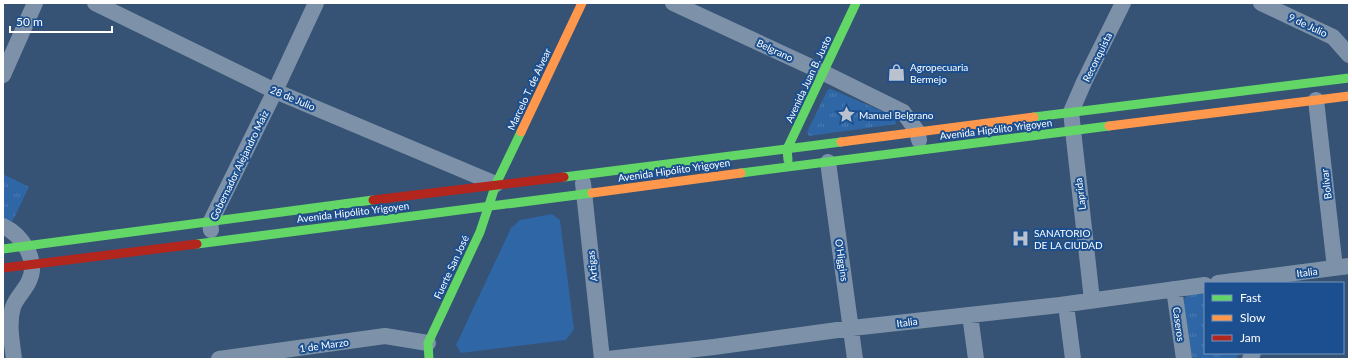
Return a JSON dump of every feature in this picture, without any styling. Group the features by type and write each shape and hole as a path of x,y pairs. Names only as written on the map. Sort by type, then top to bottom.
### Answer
{"main road":[{"name":"Marcelo T. de Alvear","path":"496,184 582,3"},
{"name":"Avenida Juan B. Justo","path":"789,166 788,149 822,72 856,3"},
{"name":"Avenida Hipólito Yrigoyen","path":"3,249 210,223 496,184 518,183 918,131 1349,78"},
{"name":"Avenida Hipólito Yrigoyen","path":"3,268 489,207 789,166 1349,96"},
{"name":"Fuerte San José","path":"428,343 480,232 496,184"},
{"path":"428,343 430,359"}],"street":[{"path":"3,75 35,3"},
{"name":"28 de Julio","path":"95,3 275,91 496,184"},
{"name":"Gobernador Alejandro Maiz","path":"212,241 210,223 275,91 316,3"},
{"name":"Belgrano","path":"673,3 822,72 903,112 918,131"},
{"name":"Reconquista","path":"1071,112 1123,3"},
{"name":"9 de Julio","path":"1261,3 1333,36 1349,55"},
{"name":"Bolívar","path":"1316,100 1342,267"},
{"name":"Laprida","path":"1071,112 1092,300"},
{"path":"918,131 920,150"},
{"name":"O'Higgins","path":"828,162 852,328 855,359"},
{"name":"Artigas","path":"582,174 602,359"},
{"path":"3,226 11,230 26,246 32,264 29,281 13,306 10,321 14,359"},
{"name":"Italia","path":"1232,282 1289,278 1342,267"},
{"name":"Italia","path":"608,359 715,353 852,328 1066,305 1092,300 1204,285"},
{"name":"Caseros","path":"1174,289 1184,359"},
{"path":"1066,305 1073,359"},
{"path":"970,315 976,359"},
{"name":"1 de Marzo","path":"219,359 385,336 428,343"}],"green space":[{"path":"829,89 893,116 896,120 896,124 809,136 807,132"},
{"path":"3,174 29,187 12,222 3,218"},
{"path":"552,214 560,220 574,329 566,340 461,353 456,345 511,228 520,220"},
{"path":"1204,289 1204,354 1238,354 1236,359 1189,359 1182,303 1187,295"}],"traffic: fast":[{"path":"788,160 787,149 856,3"},
{"path":"1034,117 1349,78"},
{"path":"741,173 1109,126"},
{"path":"429,359 428,343 480,232 496,184 521,132"},
{"path":"564,177 841,142"},
{"path":"197,244 592,193"},
{"path":"3,249 373,200"}],"traffic: slow":[{"path":"521,132 582,3"},
{"path":"1109,126 1349,96"},
{"path":"841,142 1034,117"},
{"path":"592,193 741,173"}],"traffic: jam":[{"path":"373,200 564,177"},
{"path":"3,268 197,244"}],"place":[{"name":"Agropecuaria Bermejo","path":"897,73"},
{"name":"Manuel Belgrano","path":"846,115"},
{"name":"SANATORIO DE LA CIUDAD","path":"1021,239"}]}
